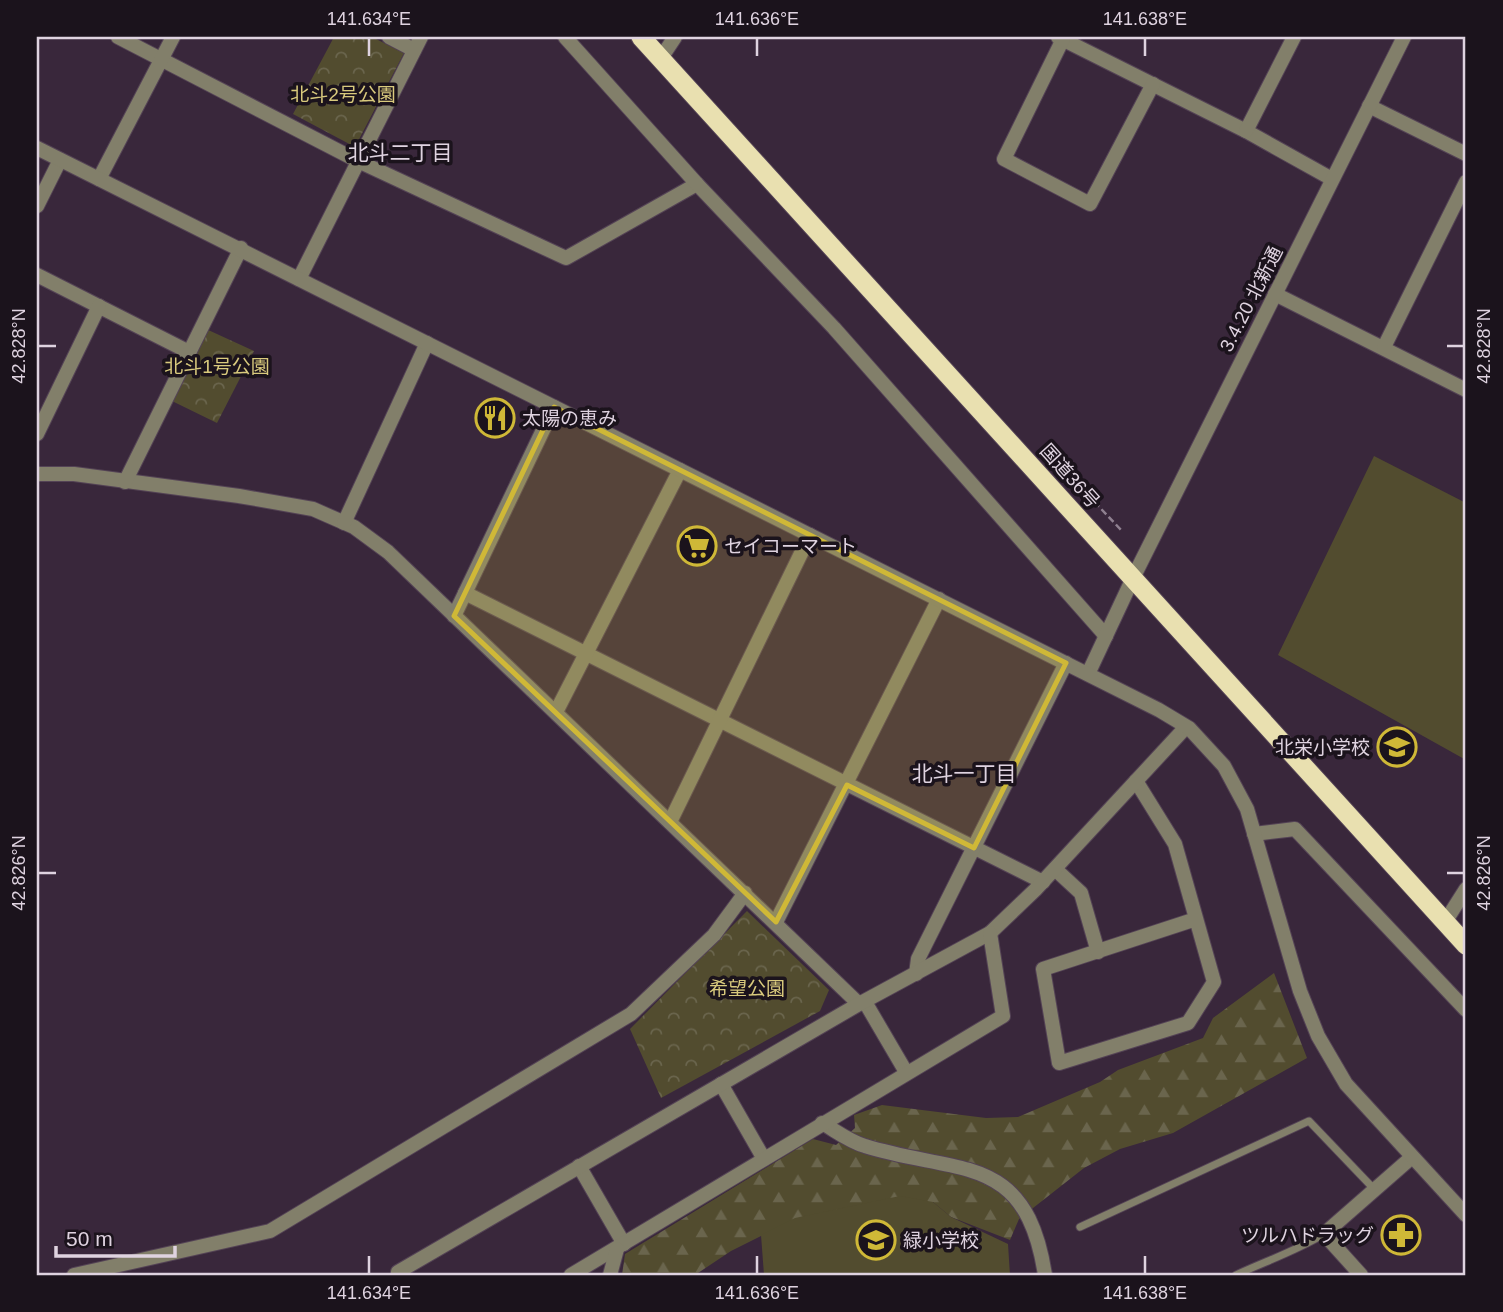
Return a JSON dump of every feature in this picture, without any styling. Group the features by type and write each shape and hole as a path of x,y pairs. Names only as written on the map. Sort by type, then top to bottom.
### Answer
{"highway":[{"name":"国道36号","path":"641,37 1466,945"}],"street":[{"path":"118,37 358,161 566,258 697,184"},
{"path":"99,179 173,37"},
{"path":"299,278 417,43 389,37"},
{"path":"565,37 697,184 834,328 1106,636"},
{"path":"661,58 675,37"},
{"path":"1246,131 1294,37"},
{"name":"3.4.20 北新通","path":"1088,674 1133,578 1404,37"},
{"path":"1153,84 1090,204 1004,159 1061,38 1153,84 1246,131 1332,179"},
{"path":"1369,106 1466,154"},
{"path":"37,148 1088,674 1186,727 1224,766 1247,809 1300,990 1318,1036 1346,1084 1466,1215"},
{"path":"37,206 60,160"},
{"path":"1384,347 1466,182"},
{"path":"125,482 241,248"},
{"path":"37,275 189,352"},
{"path":"1275,293 1466,390"},
{"path":"37,434 99,306"},
{"path":"344,523 428,343"},
{"path":"454,616 554,407"},
{"path":"556,712 680,470"},
{"path":"37,474 74,474 239,496 313,509 344,523 388,552 862,1003 906,1072"},
{"path":"670,822 810,535"},
{"path":"465,593 1043,882"},
{"path":"776,922 848,785 939,599"},
{"path":"916,974 918,959 1066,663"},
{"path":"398,1275 398,1272 579,1166 862,1003 990,933 1043,882 1186,727"},
{"path":"1136,780 1175,844 1214,982 1188,1023 1059,1063 1043,970 1196,919"},
{"path":"1254,834 1295,829 1466,1010"},
{"path":"1055,869 1081,893 1098,951"},
{"path":"1445,922 1466,889"},
{"path":"74,1275 270,1231 631,1014 714,935 745,893"},
{"path":"571,1275 1003,1016 990,933"},
{"path":"721,1084 764,1159"},
{"path":"822,1123 863,1146 960,1165 993,1180 1016,1198 1031,1217 1045,1275"},
{"path":"1361,1275 1324,1234 1412,1157"},
{"path":"579,1166 621,1247 610,1275"}],"lane":[{"path":"1080,1227 1309,1121 1375,1190"},
{"path":"1236,1275 1274,1257 1299,1250 1324,1234"}],"path":[{"path":"1087,494 1123,532"}],"highlighted area":[{"path":"554,407 1066,663 974,848 847,785 776,922 454,616"}],"green space":[{"name":"北斗2号公園","path":"334,37 372,37 404,53 355,147 293,114"},
{"name":"北斗1号公園","path":"206,329 254,351 217,423 172,401"},
{"path":"1374,456 1466,503 1466,760 1278,655"},
{"name":"希望公園","path":"747,911 829,990 820,1011 661,1098 630,1029"},
{"path":"1274,973 1307,1058 1173,1133 1120,1149 1084,1168 1019,1219 1010,1240 951,1217 933,1202 795,1219 731,1251 695,1275 622,1275 625,1254 813,1139 836,1145 855,1128 854,1115 882,1105 986,1118 1018,1117 1100,1082 1118,1070 1203,1038 1213,1018"},
{"name":"緑小学校","path":"900,1196 933,1202 951,1217 1008,1244 1010,1275 764,1275 761,1235 795,1218"}],"place":[{"name":"太陽の恵み","path":"495,418"},
{"name":"セイコーマート","path":"697,546"},
{"name":"北栄小学校","path":"1397,747"},
{"name":"ツルハドラッグ","path":"1401,1235"},
{"name":"緑小学校","path":"876,1240"}],"district":[{"name":"北斗二丁目","path":"400,152"},
{"name":"北斗一丁目","path":"964,773"}]}
